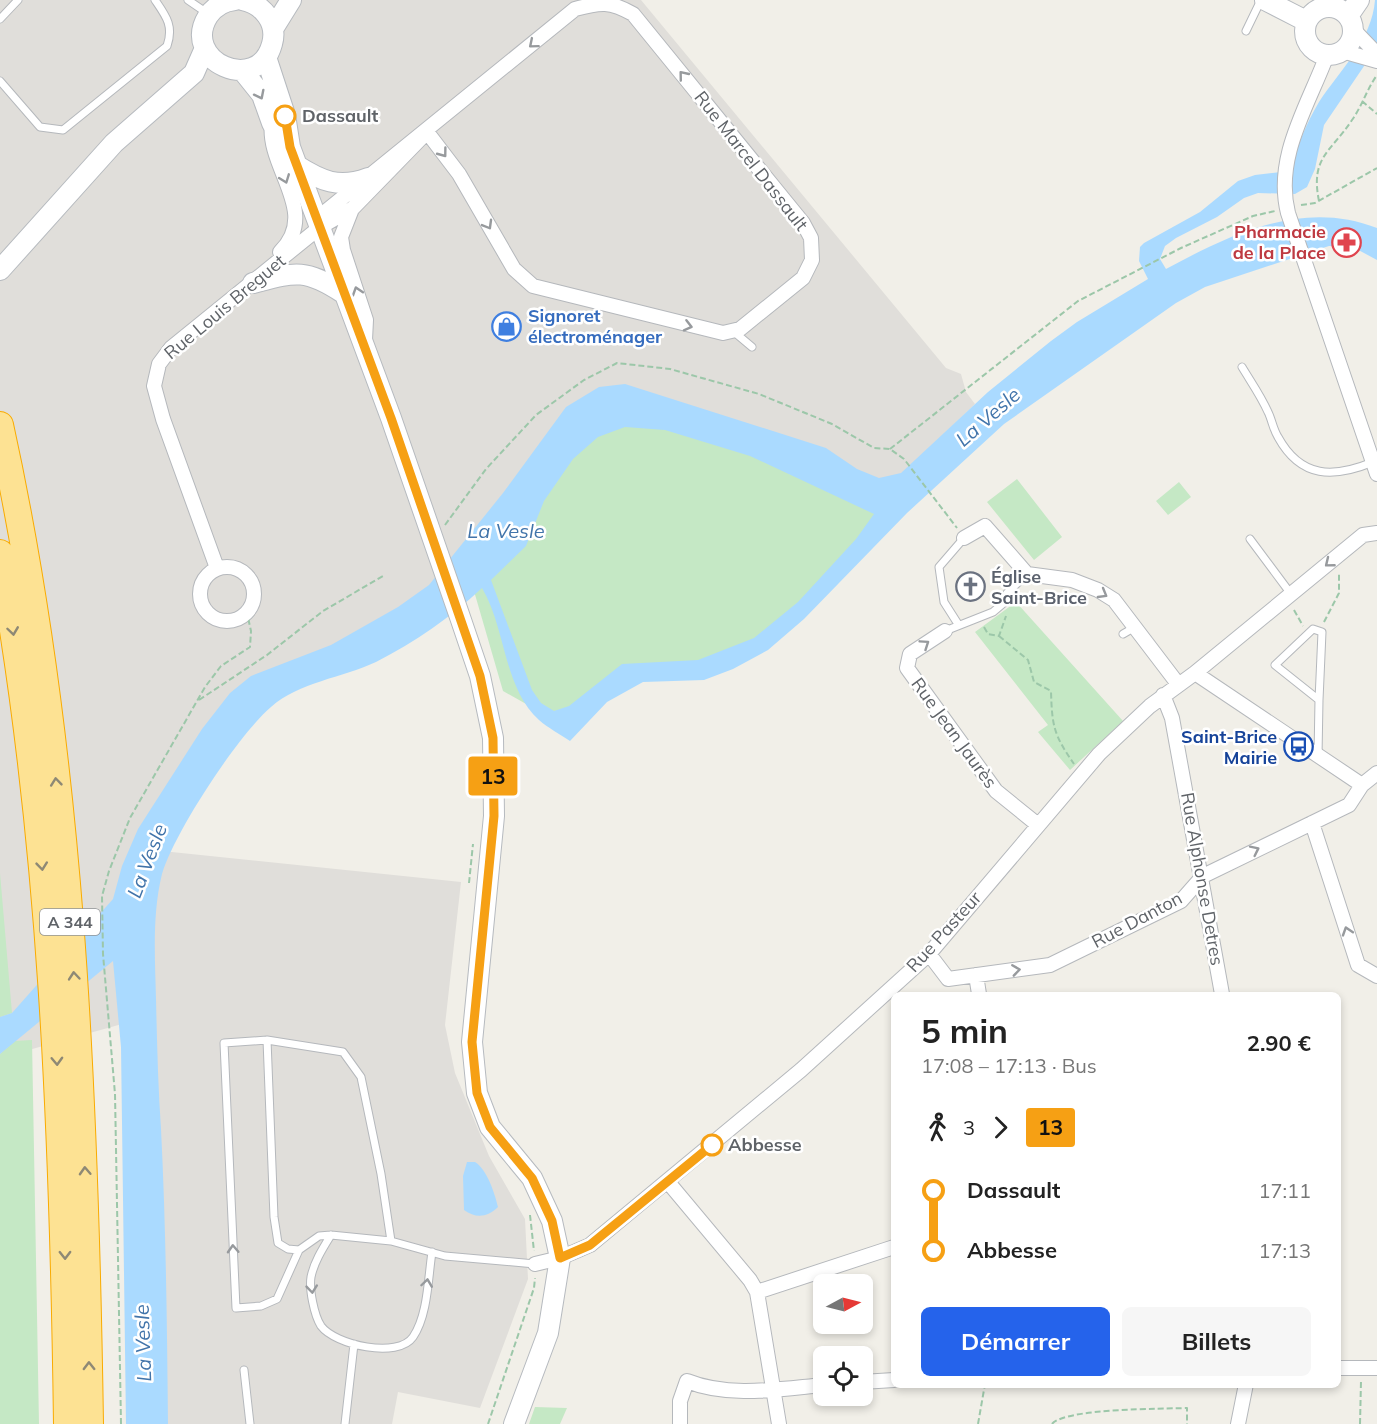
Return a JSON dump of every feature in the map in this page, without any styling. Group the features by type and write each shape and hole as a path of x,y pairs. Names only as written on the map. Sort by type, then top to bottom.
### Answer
{"highway":[{"name":"A 344","path":"0,425 32,599 50,729 67,886 78,1015 86,1188 90,1424"},
{"name":"A 344","path":"0,553 29,742 56,1025 64,1223 67,1424"}],"street":[{"path":"273,29 291,0"},
{"path":"1263,0 1306,21"},
{"path":"194,73 205,48 203,30 209,15 223,3 251,1 267,15 273,29 273,39 266,57 259,64 242,70 233,70 218,64 205,48"},
{"name":"Rue Marcel Dassault","path":"319,228 326,212 427,132 575,9 596,3 616,4 633,14 803,223 811,238 818,262 803,278 740,328 732,330"},
{"path":"1377,54 1355,20 1337,8 1324,7 1310,14 1306,21 1305,36 1308,43 1319,53 1340,53 1377,61"},
{"path":"1355,20 1350,42 1340,53 1293,137 1285,168 1284,192 1288,210 1375,468"},
{"path":"266,57 285,116 293,156 438,541 480,676 493,738 494,816 472,1042 477,1093 490,1127 532,1178 552,1221 560,1258 548,1333 514,1424"},
{"path":"1,268 114,143 194,73 218,64"},
{"path":"242,70 252,79 262,95 272,123 293,156 328,183 352,184 368,178"},
{"path":"253,283 290,241 297,217 270,138 272,123"},
{"path":"427,132 459,174 514,269 533,286 703,329 723,333 732,330"},
{"name":"Rue Marcel Dassault","path":"319,228 353,208 427,132"},
{"path":"353,208 341,237 343,250 366,320 364,348"},
{"name":"Rue Louis Breguet","path":"217,568 163,419 154,386 159,363 171,348 319,228"},
{"path":"253,283 292,273 302,274 324,280 343,293"},
{"path":"964,538 985,526 1027,574 1072,580 1098,590 1114,600 1129,631 1178,684"},
{"name":"Rue Pasteur","path":"536,1264 560,1258 590,1245 800,1071 929,954 1099,754 1163,695 1194,673 1335,557 1363,535 1377,533"},
{"path":"217,568 235,568 250,579 254,596 247,613 231,621 214,619 202,606 200,588 209,573 217,568"},
{"name":"Rue Jean Jaurès","path":"945,631 910,654 907,668 996,791 1038,825"},
{"path":"1194,673 1362,785 1377,785"},
{"name":"Rue Alphonse Detres","path":"1163,695 1172,718 1203,876 1222,992"},
{"name":"Rue Danton","path":"929,954 948,979 1050,965 1181,901 1203,876 1350,805 1362,785 1377,772"},
{"path":"1312,823 1358,965 1377,976"},
{"path":"976,975 980,992"},
{"path":"668,1182 750,1280 757,1292 779,1424"},
{"path":"757,1292 891,1248"},
{"path":"1341,1368 1377,1368"},
{"path":"873,1381 891,1380"},
{"path":"680,1424 680,1401 687,1381 708,1390 773,1390 813,1386"},
{"path":"1238,1424 1245,1388"}],"lane":[{"path":"0,19 18,0"},
{"path":"0,81 40,127 53,131 63,130 167,46 171,35 171,23 155,0"},
{"path":"188,0 209,15"},
{"path":"1246,31 1263,0"},
{"path":"732,330 752,346"},
{"path":"1242,368 1268,411 1278,437 1292,457 1312,470 1331,474 1375,468"},
{"path":"958,624 944,602 939,584 939,567 964,538"},
{"path":"1250,539 1287,597"},
{"path":"945,631 993,612 1004,603 1007,593 1027,574"},
{"path":"1318,756 1322,632 1313,629 1275,665 1319,700"},
{"path":"267,1040 274,1217 278,1242 288,1249 299,1250"},
{"path":"391,1241 381,1174 361,1077 343,1052 267,1040 224,1042 236,1308 261,1306 277,1299 299,1250 318,1236 330,1235 391,1241 432,1252 536,1264"},
{"path":"330,1235 311,1278 313,1300 321,1326 342,1342 376,1348 400,1345 412,1339 418,1325 432,1252"},
{"path":"345,1424 354,1344"},
{"path":"244,1370 250,1424"}],"path":[{"path":"1319,201 1315,180 1324,154 1353,119 1377,75"},
{"path":"1362,101 1377,114"},
{"path":"438,541 486,469 536,415 585,380 618,363 670,369 759,394 832,424 874,448 890,448 1078,301 1181,248 1253,216 1288,210 1319,201 1377,168"},
{"path":"890,448 904,459 964,538"},
{"path":"1326,614 1339,594 1339,565 1335,557"},
{"path":"197,701 267,655 323,611 383,576"},
{"path":"1287,597 1309,633"},
{"path":"999,636 1008,609 1004,603"},
{"path":"121,1424 115,1094 103,954 102,897 109,871 130,818 197,701 221,666 250,647 251,631 247,613"},
{"path":"978,619 988,634 999,636 1028,660 1034,682 1051,691 1052,719 1056,738 1081,775"},
{"path":"1360,1424 1361,1369"},
{"path":"978,1424 984,1388"},
{"path":"1052,1424 1054,1421 1074,1415 1187,1408 1187,1424"}],"shaded area":[{"path":"0,0 641,0 946,368 961,374 966,392 975,404 889,487 612,393 387,641 252,708 162,851 461,882 445,1025 455,1073 489,1156 525,1219 528,1279 480,1408 398,1392 392,1424 152,1424 140,1019 0,1058"}],"green space":[{"path":"613,393 889,487 890,524 763,642 673,675 626,677 558,722 503,691 465,560"},
{"path":"1017,479 1062,537 1034,560 987,502"},
{"path":"1179,482 1191,497 1168,515 1156,501"},
{"path":"1016,602 1123,721 1070,770 1038,732 1048,725 975,632"},
{"path":"0,873 12,1013 0,1017"},
{"path":"32,1040 39,1424 0,1424 0,1054 15,1041"},
{"path":"535,1407 567,1408 560,1424 529,1424"}],"water":[{"name":"La Vesle","path":"1375,0 1377,0 1377,47 1324,125 1315,169 1307,187 1295,194 1258,193 1244,198 1217,217 1176,238 1165,246 1160,259 1166,269 1242,233 1295,219 1322,217 1349,220 1377,228 1377,260 1351,246 1329,246 1205,287 1176,303 1004,424 907,513 804,619 768,650 733,669 704,680 643,682 607,702 570,741 539,720 518,691 496,621 482,588 432,629 405,646 363,668 294,692 271,707 257,721 225,761 179,835 162,874 159,889 155,920 155,952 163,1166 168,1424 126,1424 121,1047 113,961 0,1054 0,1017 12,1013 113,899 122,866 138,829 202,729 230,693 251,676 331,645 398,607 429,585 503,493 566,407 599,387 625,384 826,448 857,469 879,478 901,473 988,392 1051,341 1077,322 1148,279 1139,261 1140,247 1144,243 1200,212 1238,181 1255,175 1290,171 1302,135 1314,110 1354,54 1373,15","holes":["625,427 665,430 750,456 874,514 856,539 798,602 754,638 698,660 622,664 569,706 554,711 541,703 532,690 491,580 526,546 544,501 573,459 598,437"]},
{"path":"467,1162 475,1162 479,1165 493,1189 498,1207 486,1215 477,1216 464,1210 463,1176"}],"bus line":[{"name":"13","path":"285,116 290,147 391,418 480,676 493,738 494,816 472,1042 477,1093 490,1127 532,1178 552,1221 560,1258 590,1245 712,1145"}],"place":[{"name":"Dassault","path":"285,116"},
{"name":"Pharmacie de la Place","path":"1347,242"},
{"name":"Signoret électroménager","path":"507,326"},
{"name":"Église Saint-Brice","path":"970,587"},
{"name":"Saint-Brice Mairie","path":"1298,747"},
{"name":"Abbesse","path":"712,1145"}]}
